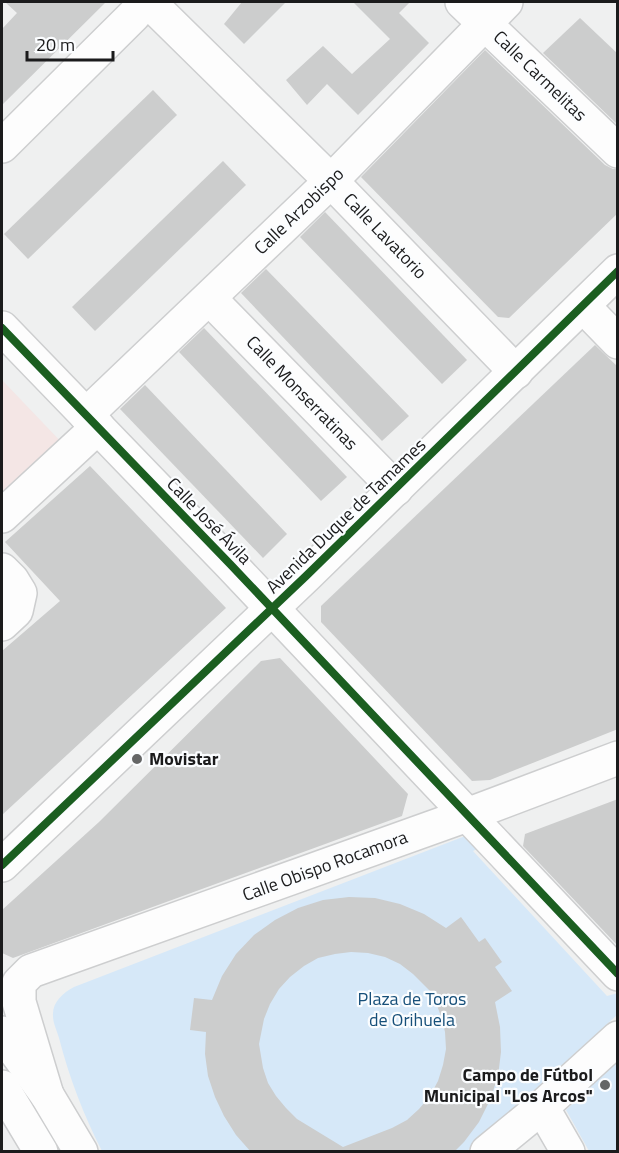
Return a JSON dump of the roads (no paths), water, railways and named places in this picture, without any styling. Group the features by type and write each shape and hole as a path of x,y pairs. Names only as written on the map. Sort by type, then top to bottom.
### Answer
{"street":[{"path":"2,146 134,15 144,2"},
{"name":"Calle Lavatorio","path":"149,2 331,181 516,372"},
{"name":"Calle Arzobispo","path":"2,516 209,298 331,181 484,9"},
{"name":"Calle Carmelitas","path":"484,9 618,151"},
{"name":"Avenida Duque de Tamames","path":"6,858 272,609 618,271"},
{"name":"Calle Monserratinas","path":"209,298 396,489"},
{"path":"583,306 618,342"},
{"name":"Calle José Ávila","path":"2,328 618,974"},
{"path":"2,570 20,593 16,611 2,624"},
{"name":"Calle Obispo Rocamora","path":"47,1095 19,1002 19,983 31,971 467,815 618,758"},
{"path":"2,1033 47,1095 81,1152"},
{"path":"488,1152 618,1038"},
{"path":"2,1087 41,1152"},
{"path":"542,1107 568,1152"}],"place":[{"name":"Movistar","path":"137,759"},
{"name":"Campo de Fútbol Municipal \"Los Arcos\"","path":"605,1085"}],"park label":[{"name":"Plaza de Toros de Orihuela","path":"412,1009"}]}
